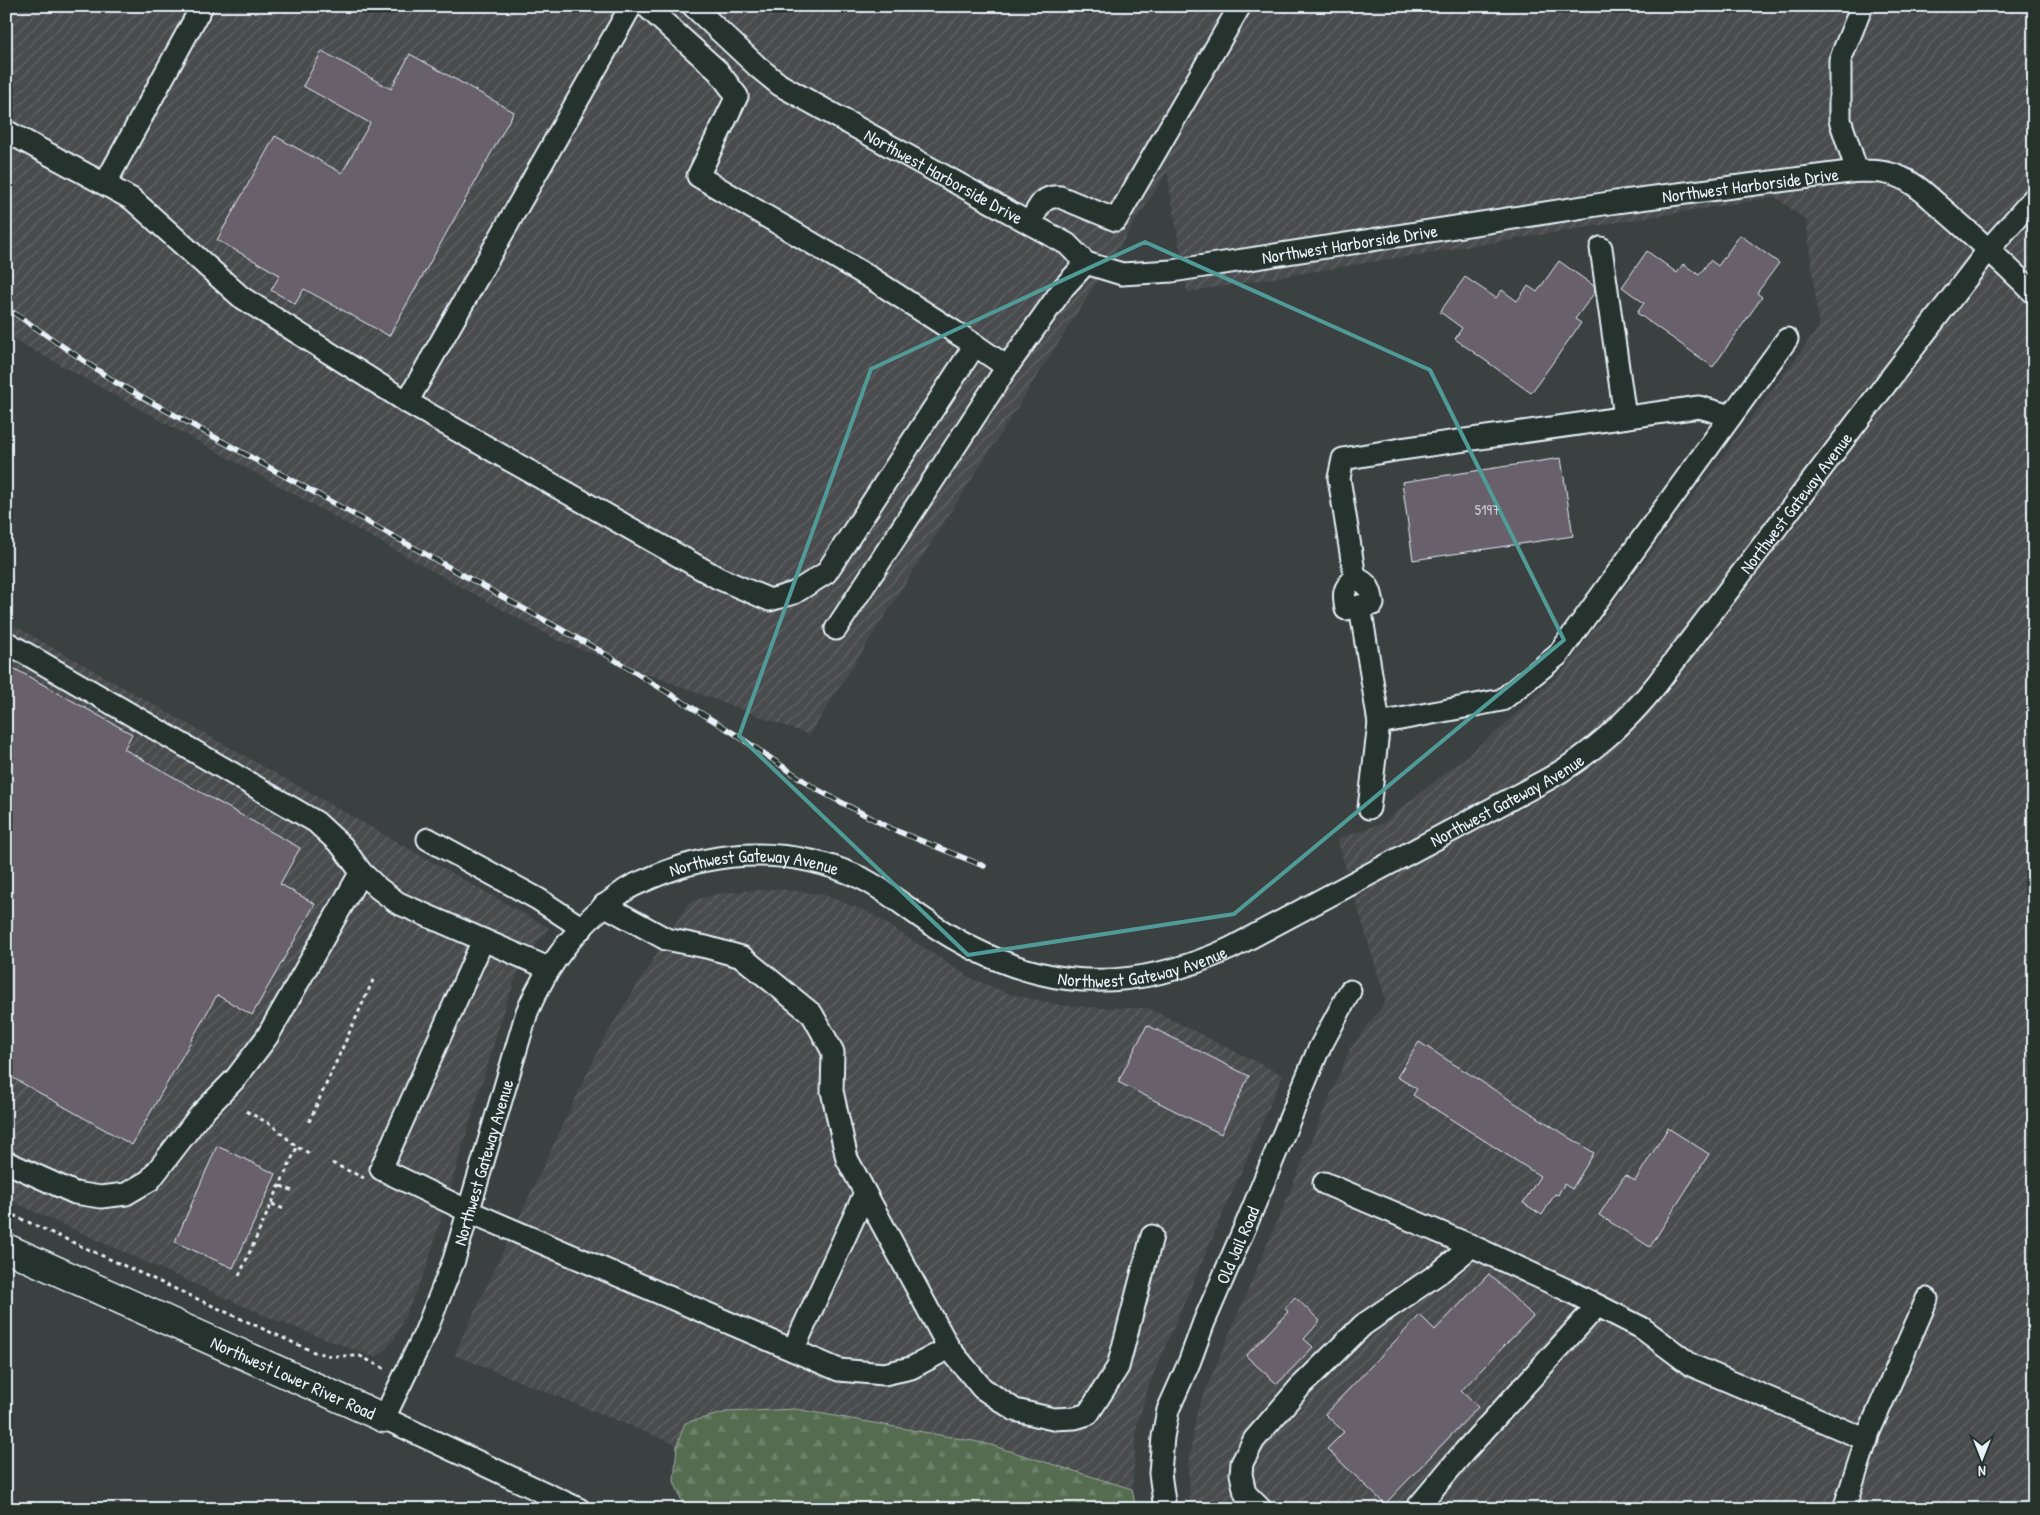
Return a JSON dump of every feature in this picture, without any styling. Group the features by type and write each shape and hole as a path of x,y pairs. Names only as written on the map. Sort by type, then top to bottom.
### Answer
{"main road":[{"name":"Northwest Lower River Road","path":"6,1248 384,1418"}],"street":[{"path":"106,184 202,6"},
{"path":"407,402 631,6"},
{"path":"646,6 718,71 738,96 698,176 871,278 975,345 1007,368"},
{"name":"Northwest Harborside Drive","path":"693,6 780,85 1067,244 1086,263 1122,274 1172,271 1616,202 1857,171 1882,172 1903,178 1918,188 1990,249 2034,293"},
{"path":"1030,223 1044,200 1050,196 1060,197 1116,220 1240,6"},
{"path":"1857,171 1840,120 1840,60 1862,6"},
{"path":"6,131 132,199 242,298 407,402 718,578 770,600 794,592 826,573 975,345"},
{"path":"1990,249 2034,198"},
{"path":"1601,248 1625,417"},
{"name":"Northwest Gateway Avenue","path":"384,1418 402,1377 425,1333 444,1288 527,1012 537,987 548,968 604,905 626,889 665,872 704,859 765,854 801,858 831,866 862,878 892,896 952,938 980,953 1039,973 1067,979 1122,980 1156,975 1183,968 1232,948 1444,836 1571,766 1605,740 1638,709 1990,249"},
{"path":"836,629 1007,368 1064,287 1086,263"},
{"path":"1379,723 1502,700 1558,655 1787,339"},
{"path":"1369,808 1379,723 1360,606 1373,604 1371,588 1355,578 1339,478 1343,459 1401,449 1699,407 1731,416"},
{"path":"6,642 316,822 342,846 361,872 398,903 548,968"},
{"path":"428,839 538,899 582,928"},
{"path":"6,1162 75,1192 101,1198 126,1194 150,1180 200,1115 236,1078 266,1037 361,872"},
{"path":"604,905 666,939 742,957 812,1014 833,1052 832,1091 847,1159 949,1348 982,1388 1015,1410 1053,1419 1075,1418 1088,1414 1118,1368 1152,1236"},
{"path":"483,940 381,1169 468,1211 839,1370 884,1374 911,1368 949,1348"},
{"name":"Old Jail Road","path":"1165,1509 1160,1473 1162,1437 1168,1410 1317,1053 1350,991"},
{"path":"1324,1183 1472,1246 1642,1328 1691,1365 1866,1440"},
{"path":"793,1350 865,1193"},
{"path":"1261,1509 1245,1493 1241,1474 1242,1464 1254,1440 1300,1387 1363,1325 1439,1273 1472,1246"},
{"path":"1844,1509 1866,1440 1927,1299"},
{"path":"1416,1509 1464,1452 1597,1306"},
{"name":"Northwest Lower River Road","path":"384,1418 579,1509"}],"path":[{"path":"309,1122 374,978"},
{"path":"246,1111 272,1125 297,1147 311,1154"},
{"path":"240,1276 297,1147"},
{"path":"332,1163 364,1178"},
{"path":"281,1186 295,1192"},
{"path":"272,1204 286,1210"},
{"name":"Northwest Lower River Road","path":"6,1212 314,1352 331,1356 360,1356 402,1377"}],"highlighted area":[{"path":"1145,242 1430,370 1564,640 1234,914 968,955 739,736 871,369"}],"shaded area":[{"path":"6,6 2034,6 2034,1509 1190,1509 1188,1468 1197,1410 1350,1049 1386,1001 1337,839 1383,823 1502,727 1566,667 1819,327 1806,220 1775,197 1187,292 1167,172 809,735 557,640 6,335"},
{"path":"6,621 549,928 532,950 516,978 506,1003 426,1269 395,1338 388,1348 376,1358 270,1318 6,1199"},
{"path":"775,889 822,894 868,912 971,978 1010,994 1060,1005 1148,1008 1283,1075 1150,1382 1137,1425 1132,1489 984,1443 796,1409 727,1412 685,1423 677,1445 454,1355 602,1042 688,903 719,893"}],"green space":[{"path":"796,1409 984,1443 1132,1489 1136,1509 685,1509 674,1481 677,1445 685,1423 727,1412"}],"building":[{"path":"322,51 391,89 410,54 514,112 389,336 304,289 295,304 271,290 280,275 217,240 275,136 342,173 370,123 303,86"},
{"path":"1740,235 1779,263 1757,293 1762,297 1713,367 1637,313 1644,303 1622,287 1647,251 1677,273 1683,264 1699,275 1710,260 1718,266"},
{"path":"1559,261 1594,286 1595,292 1575,319 1581,323 1531,393 1455,339 1462,328 1440,312 1465,277 1496,298 1502,290 1517,301 1528,286 1537,292"},
{"path":"1561,458 1573,536 1413,560 1402,482"},
{"path":"6,664 132,734 124,749 300,848 280,884 315,904 252,1015 217,995 132,1145 6,1074"},
{"path":"1147,1025 1249,1076 1221,1134 1118,1082"},
{"path":"1419,1042 1594,1153 1572,1189 1564,1184 1558,1195 1555,1194 1542,1215 1523,1203 1540,1176 1413,1095 1417,1089 1397,1077"},
{"path":"1668,1128 1709,1154 1650,1247 1599,1215 1625,1175 1635,1181"},
{"path":"217,1146 276,1174 233,1268 175,1242"},
{"path":"1489,1274 1533,1316 1461,1391 1478,1407 1385,1504 1327,1449 1344,1432 1325,1414 1420,1315 1435,1330"},
{"path":"1295,1297 1320,1321 1304,1339 1313,1347 1277,1384 1246,1356 1288,1312 1285,1308"}],"railway":[{"path":"14,313 115,382 602,652 735,734 816,789 892,829 984,866"}]}
